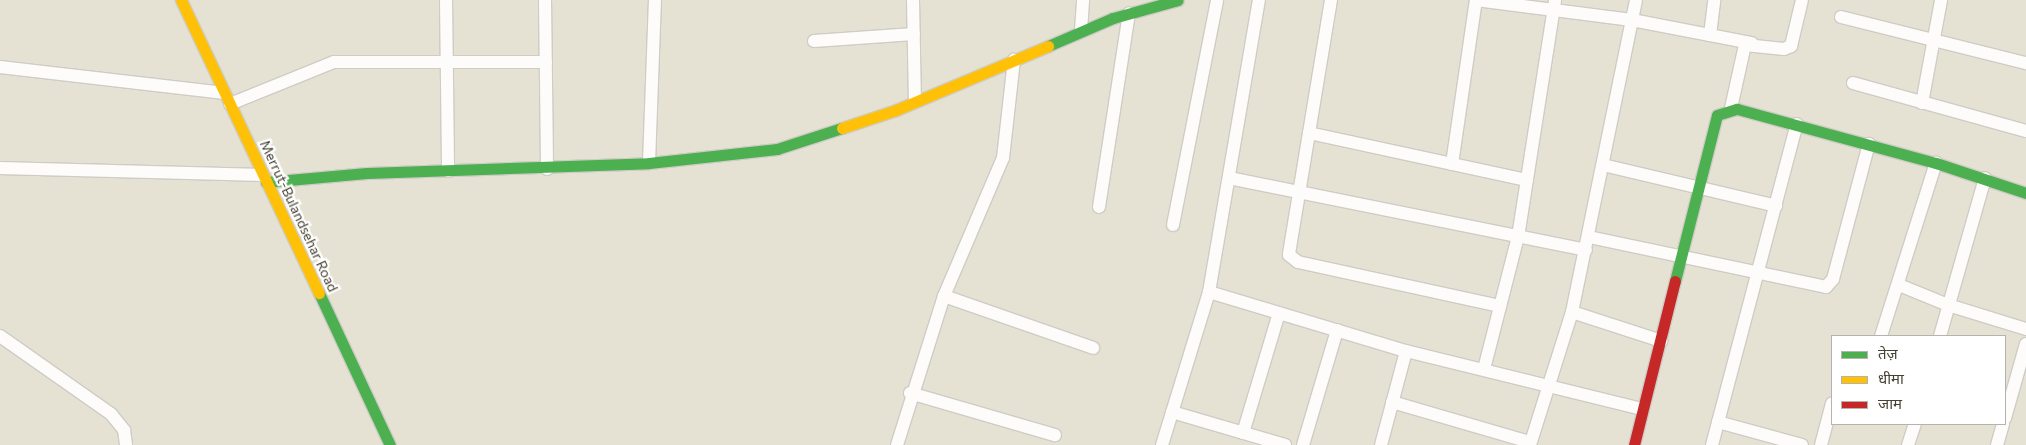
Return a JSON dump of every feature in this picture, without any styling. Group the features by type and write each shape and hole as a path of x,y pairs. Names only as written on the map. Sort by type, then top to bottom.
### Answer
{"street":[{"name":"Merrut-Bulandsehar Road","path":"181,0 390,445"},
{"path":"446,0 448,171"},
{"path":"545,0 547,168"},
{"path":"649,163 655,0"},
{"path":"913,0 915,102"},
{"path":"1081,30 1082,0"},
{"path":"0,168 265,178 649,163 777,149 915,102 1081,30 1161,2 1178,0"},
{"path":"1173,225 1217,0"},
{"path":"1162,445 1209,292 1259,0"},
{"path":"1331,0 1289,250 1292,260 1500,306"},
{"path":"1452,164 1476,0 1554,4 1784,49 1791,46 1802,0"},
{"path":"1392,402 1530,444 1572,312 1589,237 1636,0"},
{"path":"1710,35 1714,0"},
{"path":"1922,102 1941,0"},
{"path":"1484,369 1518,237 1554,4"},
{"path":"1099,207 1129,13"},
{"path":"1841,17 1933,42 2026,64"},
{"path":"814,41 914,34"},
{"path":"1731,108 1742,52 1752,43"},
{"path":"897,445 910,393 944,296 1003,158 1014,60"},
{"path":"0,67 227,99 334,62 446,64 546,62"},
{"path":"1853,83 2026,131"},
{"path":"1634,445 1683,259 1698,186 1717,115 1731,108 1797,124 1936,163 2026,193"},
{"path":"1712,445 1797,124"},
{"path":"1309,133 1526,180"},
{"path":"1589,237 1683,259 1820,287 1831,284 1869,144"},
{"path":"1881,335 1899,285 1936,163"},
{"path":"1603,165 1776,206"},
{"path":"1229,178 1586,250"},
{"path":"1940,335 1985,178"},
{"path":"1899,285 1948,305 2026,328"},
{"path":"1209,292 1406,350 1644,409"},
{"path":"944,296 1093,348"},
{"path":"1572,312 1661,341"},
{"path":"1243,432 1279,313"},
{"path":"1303,445 1337,330"},
{"path":"0,336 111,414 124,430 126,445"},
{"path":"2006,414 2026,344"},
{"path":"1381,445 1406,350"},
{"path":"910,393 1055,435"},
{"path":"1821,445 1831,407"},
{"path":"1172,412 1285,445"},
{"path":"1718,422 1802,445"},
{"path":"1908,445 1914,425"},
{"path":"1997,445 2003,425"}],"shaded area":[{"path":"0,0 2026,0 2026,445 0,445"}],"traffic: fast":[{"path":"1048,46 1113,18 1178,0"},
{"path":"1675,281 1717,115 1737,109 1936,163 2026,193"},
{"path":"266,182 367,173 649,163 777,149 842,128"},
{"path":"319,293 390,445"}],"traffic: slow":[{"path":"181,0 319,293"},
{"path":"842,128 896,110 1048,46"}],"traffic: jam":[{"path":"1634,445 1675,281"}]}
